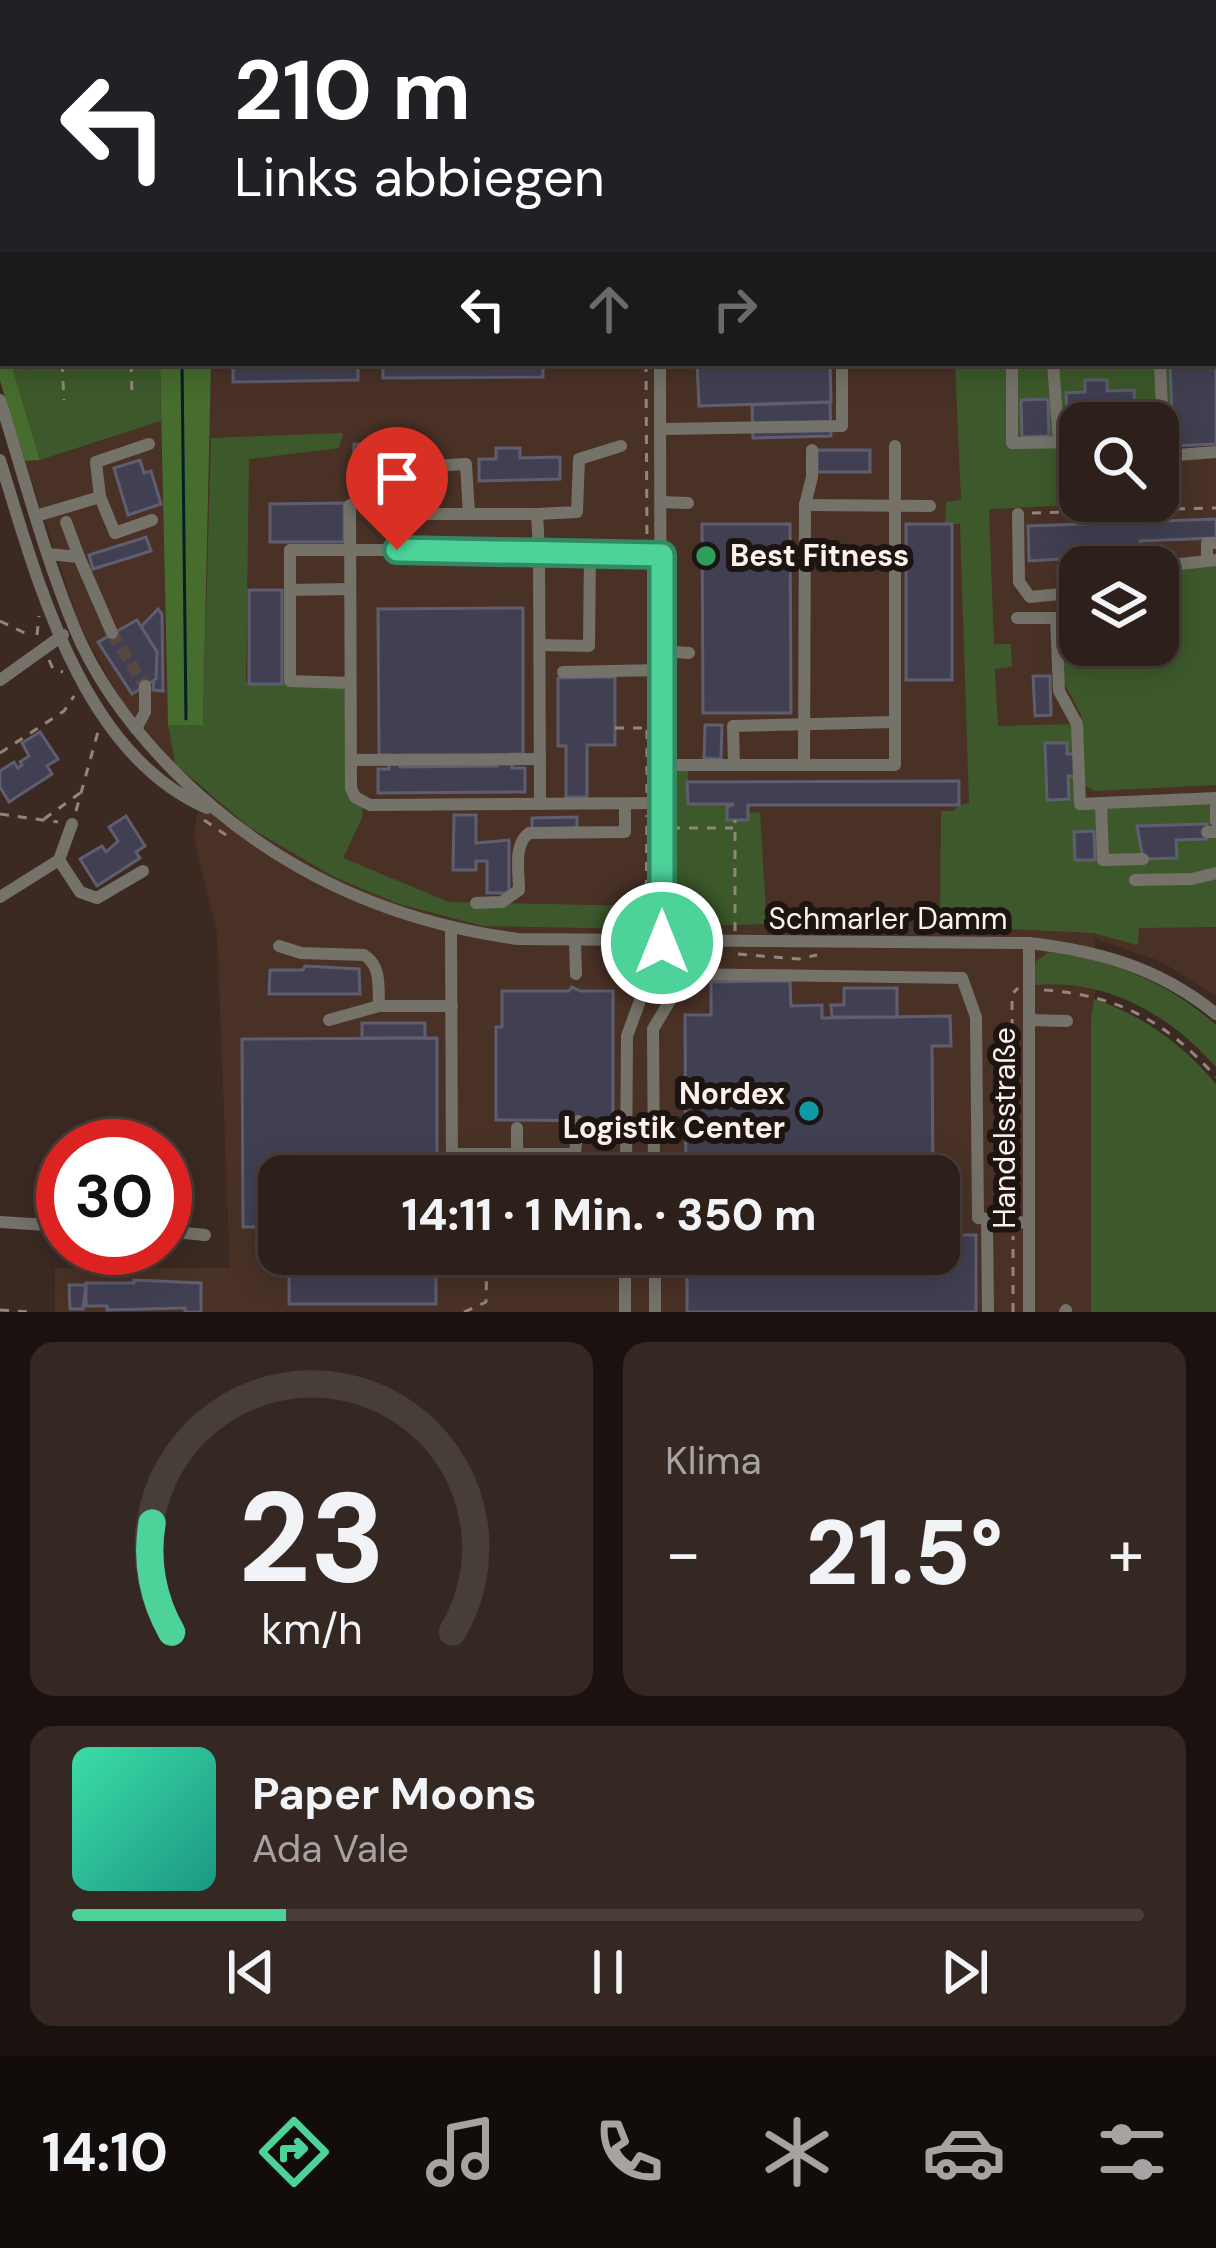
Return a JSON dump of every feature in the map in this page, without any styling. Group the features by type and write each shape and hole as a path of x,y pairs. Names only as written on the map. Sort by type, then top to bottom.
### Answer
{"street":[{"path":"626,1155 626,1045 654,943 661,829 654,804 662,765 662,651 654,554 661,502 660,366"},
{"path":"667,429 842,426 842,366"},
{"path":"1012,366 1012,443 1059,442 1053,366"},
{"path":"1160,366 1162,402"},
{"name":"Schmarler Damm","path":"0,400 74,627 103,685 136,729 214,811 262,847 331,887 368,904 452,929 518,939 1029,943 1075,948 1136,965 1216,1014"},
{"path":"149,444 96,462 100,497 115,533 152,520"},
{"path":"417,514 578,512 579,459 621,446"},
{"path":"662,765 895,765 895,446"},
{"path":"803,765 805,505 812,450"},
{"path":"1179,455 1216,452"},
{"name":"Schmarler Damm","path":"0,460 60,637 102,720 157,778 182,798 214,811"},
{"path":"432,466 466,464 469,514"},
{"path":"36,516 100,497"},
{"path":"661,502 688,503"},
{"path":"350,505 351,788 362,803 654,804"},
{"path":"805,505 930,506"},
{"path":"538,514 540,804"},
{"path":"1018,514 1023,592 1030,597 1059,594"},
{"path":"66,522 112,633"},
{"path":"1179,564 1211,560 1207,543 1216,543"},
{"path":"350,683 290,681 290,550 654,554"},
{"path":"540,645 589,646 590,552"},
{"path":"48,554 79,557"},
{"path":"290,590 350,589"},
{"path":"1017,618 1056,618 1059,691 1077,724 1080,804 1216,798 1213,828"},
{"path":"0,680 74,627"},
{"path":"662,651 689,653"},
{"path":"563,672 661,670"},
{"path":"136,729 145,712 145,686"},
{"path":"734,765 733,726 895,722"},
{"path":"351,760 540,759"},
{"path":"1101,803 1103,860 1143,859"},
{"path":"476,903 502,902 520,890 523,837 547,832 625,832 625,804"},
{"path":"0,897 59,860 72,824"},
{"path":"59,860 80,892 97,898 143,871"},
{"path":"1135,880 1192,879 1216,873"},
{"path":"452,929 452,1154 575,1154 578,1120"},
{"path":"575,942 576,974"},
{"name":"Handelsstraße","path":"1029,943 1029,1312"},
{"path":"279,946 372,960 379,1006"},
{"path":"654,1155 653,1029 686,974 962,978 976,1018 979,1219 1029,1223"},
{"path":"329,1020 379,1006 452,1006"},
{"path":"1029,1020 1067,1021"},
{"path":"517,1128 517,1154"},
{"path":"987,1221 988,1312"},
{"path":"0,1222 36,1224"},
{"path":"192,1234 205,1235"},
{"path":"626,1275 626,1312"},
{"path":"655,1275 655,1312"}],"path":[{"path":"62,366 64,400"},
{"path":"130,366 132,394"},
{"path":"646,366 654,554"},
{"path":"1179,509 1216,508"},
{"path":"1018,514 1059,513"},
{"path":"0,621 33,634 53,669 65,673"},
{"path":"0,753 64,711 83,683"},
{"path":"647,709 654,804 654,943"},
{"path":"102,720 110,739"},
{"path":"0,814 72,824 102,720"},
{"path":"615,728 647,728"},
{"path":"43,820 82,792"},
{"path":"197,815 228,836"},
{"path":"735,820 735,933"},
{"path":"661,829 735,828"},
{"path":"691,955 726,953"},
{"path":"1013,1312 1014,988 1069,992 1121,1006 1168,1030 1216,1077"},
{"path":"464,1312 486,1302 487,1275"},
{"path":"0,1310 31,1312"}],"shaded area":[{"path":"211,366 1216,366 1216,996 1160,961 1095,939 1095,1312 55,1312 55,1275 192,1275 192,1268 230,1268 217,933 194,837 197,815 208,793 203,724"},
{"path":"161,421 168,725 175,764 120,699 80,626 25,461"}],"green space":[{"path":"0,366 12,366 40,460 25,461 0,381"},
{"path":"12,366 160,366 161,421 40,460"},
{"path":"160,366 211,366 203,725 168,725"},
{"path":"955,366 1170,366 1172,402 1059,402 1059,506 989,509 994,644 1011,644 1012,667 995,669 998,726 1077,724 1081,804 1216,798 1216,927 1139,928 1138,945 1093,933 966,927 940,913 941,811 969,803 960,524 945,524 946,502 961,500"},
{"path":"343,433 339,448 249,459 246,682 350,683 351,787 363,803 362,818 343,858 449,902 641,906 642,929 483,926 399,904 334,877 249,827 175,764 168,725 203,724 211,438"},
{"path":"1216,564 1216,785 1095,791 1085,786 1081,714 1063,681 1062,666 1179,666 1179,568"},
{"path":"672,768 688,768 688,804 734,804 748,813 760,812 766,913 801,914 799,923 702,926 677,922 672,903"},
{"path":"1049,952 1117,967 1159,985 1198,1010 1216,1025 1216,1067 1178,1031 1135,1004 1087,988 1035,985 1036,961"},
{"path":"1094,999 1161,1033 1216,1084 1216,1312 1091,1312"}],"building":[{"path":"233,366 358,366 358,380 233,382"},
{"path":"383,366 543,366 543,377 383,378"},
{"path":"697,366 830,366 831,402 699,406"},
{"path":"1170,366 1216,366 1216,444 1179,446 1179,402 1171,402"},
{"path":"1085,380 1107,380 1107,391 1134,390 1134,402 1066,402 1066,393 1085,392"},
{"path":"1048,399 1049,436 1022,437 1021,400"},
{"path":"830,402 831,436 753,438 752,405"},
{"path":"354,444 419,445 419,482 353,482"},
{"path":"496,448 520,448 520,458 560,457 560,479 479,481 479,459 496,459"},
{"path":"817,450 870,450 870,472 817,472"},
{"path":"140,460 144,473 151,471 161,504 128,515 114,468"},
{"path":"344,503 344,542 270,542 270,504"},
{"path":"1216,519 1216,538 1140,541 1140,546 1059,546 1059,559 1029,561 1028,526"},
{"path":"702,524 790,524 791,713 703,713"},
{"path":"906,524 952,524 952,680 906,680"},
{"path":"146,537 151,551 93,569 89,555"},
{"path":"249,590 282,590 282,684 249,684"},
{"path":"523,608 523,754 512,754 512,768 525,768 525,792 378,793 378,769 389,769 389,755 379,755 378,609","holes":["400,757 497,757 497,766 400,767"]},
{"path":"158,609 162,614 163,691 153,690 157,652 141,627"},
{"path":"137,620 157,652 156,679 132,694 98,642"},
{"path":"1033,676 1050,676 1051,715 1035,716"},
{"path":"615,677 615,745 587,745 587,797 566,797 566,746 558,746 558,678"},
{"path":"705,725 722,725 721,759 704,758"},
{"path":"40,732 58,759 47,766 52,774 9,802 0,787 0,771 14,762 18,768 22,765 29,756 22,743"},
{"path":"1045,743 1067,743 1067,754 1076,754 1077,776 1068,776 1069,799 1047,800"},
{"path":"959,781 959,805 748,805 748,820 727,820 727,807 734,804 688,804 687,782"},
{"path":"454,815 476,815 476,843 509,840 509,893 487,893 487,861 476,861 476,870 453,870"},
{"path":"126,816 145,846 136,852 140,858 97,886 80,859 102,846 106,852 118,841 109,827"},
{"path":"577,817 577,828 532,829 532,818"},
{"path":"1207,824 1207,839 1176,840 1177,858 1143,859 1137,826"},
{"path":"1094,831 1095,860 1075,860 1074,832"},
{"path":"305,966 359,969 360,994 269,994 270,970 303,970"},
{"name":"Nordex Logistik Center","path":"790,981 791,1006 822,1005 822,1018 950,1016 951,1046 932,1046 933,1155 686,1155 685,1015 711,1015 711,982"},
{"path":"572,987 613,991 613,1121 496,1120 496,1027 502,1027 502,991 569,991"},
{"path":"844,988 897,988 897,1017 832,1017 831,1005 844,1005"},
{"path":"362,1023 425,1023 425,1038 362,1038"},
{"path":"437,1038 437,1155 258,1155 258,1227 243,1227 242,1039"},
{"path":"960,1235 976,1235 976,1312 687,1312 687,1275 960,1275"},
{"path":"289,1275 436,1275 436,1304 289,1304"},
{"path":"86,1283 201,1283 201,1312 86,1306"},
{"path":"69,1285 86,1285 83,1309 70,1309"}],"waterway":[{"path":"182,366 186,719"}],"tunnel":[{"path":"112,633 145,686"}],"place":[{"name":"Best Fitness","path":"706,556"},
{"name":"Nordex Logistik Center","path":"809,1111"}],"route":[{"path":"397,550 662,555 662,943"}]}
